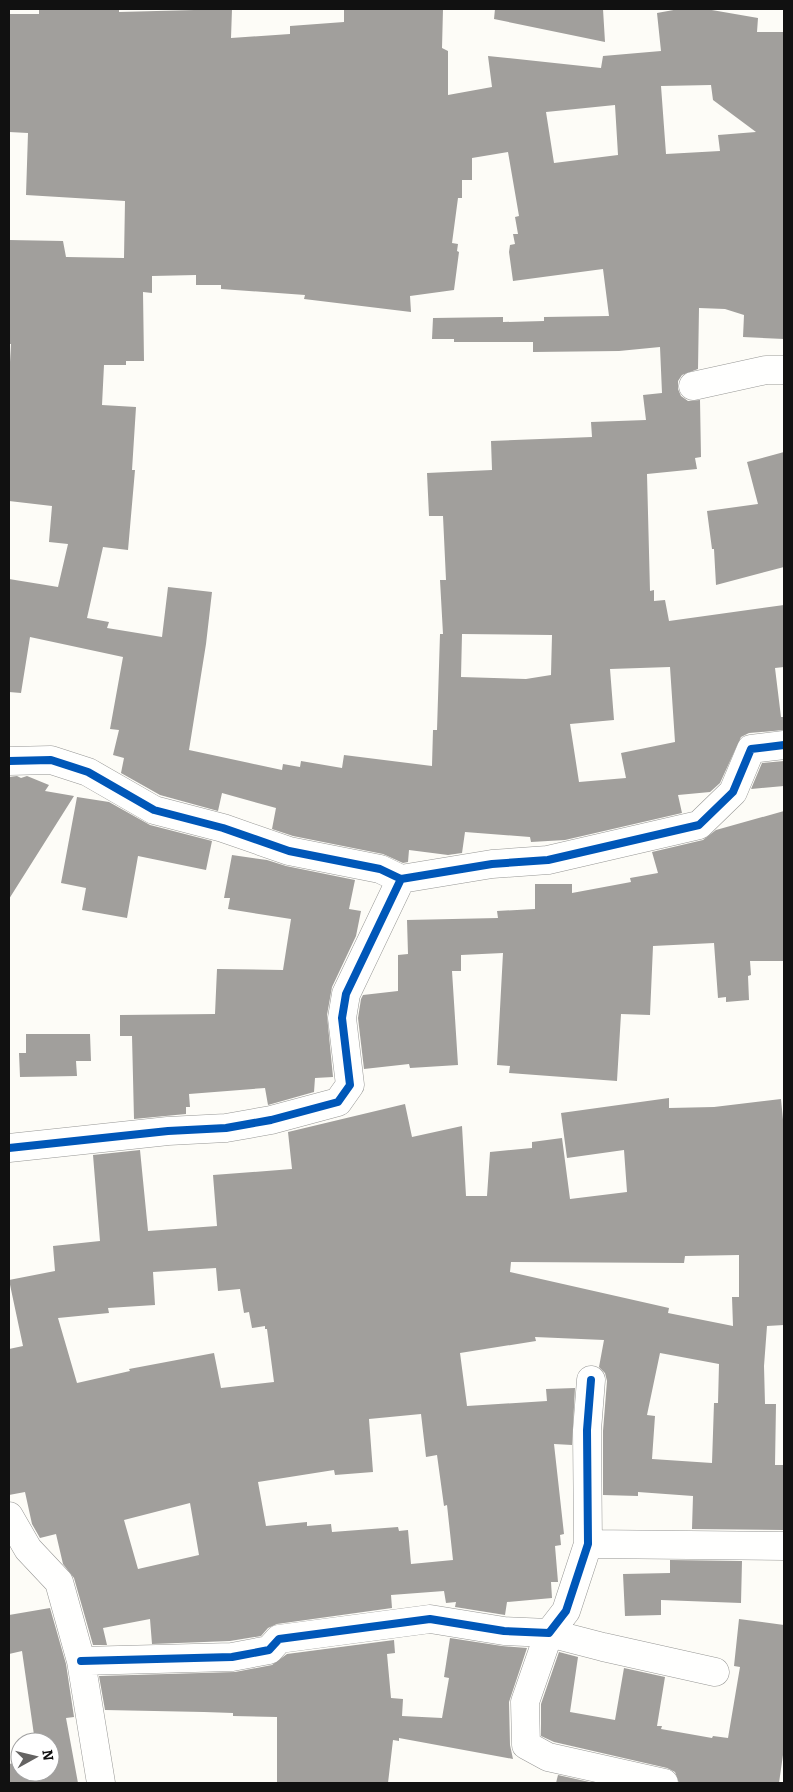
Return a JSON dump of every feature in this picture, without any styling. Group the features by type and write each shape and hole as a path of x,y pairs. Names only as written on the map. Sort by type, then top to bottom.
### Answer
{"street":[{"path":"693,386 766,370 784,370"},
{"path":"9,761 51,760 88,772 154,810 223,828 288,851 380,868 401,880 492,864 548,860 699,825 733,792 751,749 784,745"},
{"path":"9,1148 168,1131 226,1128 271,1120 338,1102 350,1085 342,1018 346,994 401,880"},
{"path":"591,1380 586,1430 588,1544 566,1611 549,1633 525,1702 526,1745 548,1757 664,1783"},
{"path":"9,1516 28,1549 59,1582 81,1660 102,1783"},
{"path":"588,1544 784,1546"},
{"path":"81,1660 232,1657 269,1650 279,1638 430,1619 504,1631 549,1633 603,1648 715,1672"}],"building":[{"path":"39,9 119,9 119,12 232,9 231,38 290,34 290,26 344,22 344,9 443,9 442,48 448,51 448,95 492,87 488,56 601,68 603,56 661,51 657,13 679,9 706,9 758,18 757,32 784,32 784,339 743,337 744,315 725,309 699,308 698,369 682,375 678,381 678,389 681,396 688,401 700,400 701,457 695,458 697,469 647,474 650,591 654,590 654,601 665,600 669,621 784,605 784,667 775,668 781,717 784,717 784,730 749,733 741,737 720,783 710,792 678,795 682,813 565,840 531,842 530,837 465,832 462,853 448,855 409,850 408,862 403,863 383,854 293,836 272,829 276,808 222,793 218,811 160,795 121,773 124,758 113,755 119,730 110,729 123,657 30,637 21,693 9,692 9,579 58,587 68,544 49,542 52,506 9,501 9,380 11,344 9,344 9,240 63,241 66,257 124,258 125,201 26,195 28,133 9,132 9,17 10,14 39,14","holes":["711,85 713,100 756,132 718,135 720,151 666,154 661,86","615,105 618,155 554,163 546,112","508,152 519,216 515,217 518,234 513,234 515,244 510,245 509,252 513,281 603,269 609,316 544,317 544,321 503,322 503,317 433,318 432,339 454,339 454,342 533,342 533,352 619,351 660,347 662,393 643,395 646,420 591,422 592,437 491,441 492,470 427,473 429,516 443,516 446,580 440,580 443,634 440,634 437,730 433,730 432,766 344,755 342,768 301,761 300,767 283,764 282,770 189,750 206,644 212,592 168,587 162,637 107,628 109,622 87,618 103,547 128,550 135,470 132,470 136,407 102,405 104,365 126,365 126,361 144,361 143,292 152,293 152,276 196,275 196,285 221,285 221,289 305,295 304,299 411,312 410,296 454,290 459,252 457,251 458,244 452,243 458,198 462,198 462,180 472,180 472,158","462,634 552,635 551,675 526,679 461,677","670,667 675,742 621,753 626,778 579,782 570,724 614,720 610,669"]},
{"path":"495,9 603,9 605,42 494,19"},
{"path":"784,452 784,567 716,585 714,549 712,549 707,511 758,504 747,462"},
{"path":"784,761 784,786 751,789 762,763"},
{"path":"17,776 21,778 27,776 49,785 45,791 74,796 9,899 9,777"},
{"path":"77,797 109,802 150,825 212,841 206,870 138,856 127,918 82,910 86,888 61,883"},
{"path":"784,811 784,961 750,961 751,975 748,976 749,1000 726,1002 726,997 718,998 714,943 653,946 650,1015 621,1014 617,1081 509,1073 510,1066 497,1065 503,953 461,955 461,971 452,971 458,1065 410,1068 409,1064 364,1069 358,1018 361,999 363,995 398,991 398,955 408,954 407,920 498,918 497,911 535,909 535,884 572,884 572,893 631,882 630,878 658,873 652,852 703,840 716,830"},
{"path":"232,855 267,860 286,866 355,880 349,909 361,911 356,936 332,987 327,1015 333,1077 315,1078 314,1092 268,1105 265,1088 189,1094 190,1107 186,1107 186,1114 134,1119 132,1036 120,1036 120,1015 215,1014 217,969 283,970 291,919 228,909 230,898 224,898"},
{"path":"26,1034 90,1034 91,1061 76,1061 77,1076 20,1077 19,1053 26,1053"},
{"path":"669,1098 669,1108 714,1107 781,1099 784,1130 784,1325 767,1326 764,1366 765,1404 776,1404 775,1465 784,1465 784,1530 692,1529 693,1496 638,1492 638,1496 603,1495 603,1431 607,1381 605,1373 599,1367 604,1340 535,1337 536,1341 460,1353 467,1406 547,1401 546,1389 575,1388 572,1445 554,1444 564,1534 560,1535 561,1545 555,1546 558,1582 551,1582 552,1598 507,1602 505,1615 455,1607 456,1602 446,1603 444,1591 391,1595 392,1608 277,1624 268,1628 261,1636 230,1641 152,1644 150,1619 103,1628 107,1645 93,1645 74,1578 63,1564 56,1534 40,1538 32,1524 25,1492 9,1495 9,1349 23,1346 9,1280 55,1271 53,1246 100,1241 93,1155 140,1150 148,1231 217,1226 213,1175 292,1169 288,1132 405,1104 412,1137 462,1126 466,1196 487,1196 490,1152 532,1148 532,1142 562,1138 570,1199 627,1192 624,1150 567,1158 561,1113","holes":["739,1255 739,1297 732,1297 733,1326 668,1313 669,1308 510,1272 511,1262 684,1263 685,1256","216,1268 218,1291 240,1289 244,1313 249,1312 252,1328 265,1326 265,1329 267,1329 274,1382 221,1388 214,1353 129,1369 130,1371 77,1383 58,1318 109,1313 108,1308 155,1305 153,1272","660,1353 719,1364 718,1403 714,1403 712,1463 652,1459 655,1416 647,1415","421,1414 426,1457 437,1455 444,1506 447,1505 453,1560 411,1564 408,1530 399,1531 398,1527 332,1532 331,1524 307,1526 307,1522 266,1526 258,1482 334,1470 335,1475 373,1472 369,1419","190,1503 199,1555 138,1569 124,1520"]},
{"path":"670,1560 742,1561 741,1603 661,1600 661,1615 625,1616 623,1574 670,1573"},
{"path":"50,1608 66,1664 74,1717 66,1718 78,1783 9,1783 10,1764 10,1782 60,1782 60,1732 34,1732 22,1651 9,1654 9,1615"},
{"path":"739,1619 784,1625 784,1748 779,1783 679,1783 675,1772 667,1768 554,1742 541,1736 541,1704 559,1652 578,1657 570,1712 615,1720 624,1668 665,1677 657,1726 662,1726 661,1729 712,1738 713,1736 728,1738 740,1667 734,1666"},
{"path":"450,1638 527,1648 509,1702 510,1745 513,1759 399,1738 399,1741 393,1740 388,1783 277,1783 277,1717 233,1716 233,1713 105,1710 99,1676 235,1672 272,1665 287,1654 394,1640 395,1653 387,1654 391,1698 403,1699 402,1716 442,1718 449,1678 444,1677"},
{"path":"558,1775 594,1783 556,1783"}],"cycle path":[{"path":"9,761 51,760 88,772 154,810 223,828 289,851 380,869 401,879 492,864 548,860 699,825 733,792 751,749 784,745"},
{"path":"9,1148 168,1131 226,1128 271,1120 338,1102 350,1085 342,1018 346,994 401,879"},
{"path":"81,1661 232,1657 269,1650 279,1639 430,1619 504,1631 549,1633 566,1611 588,1544 587,1430 591,1380"}]}
